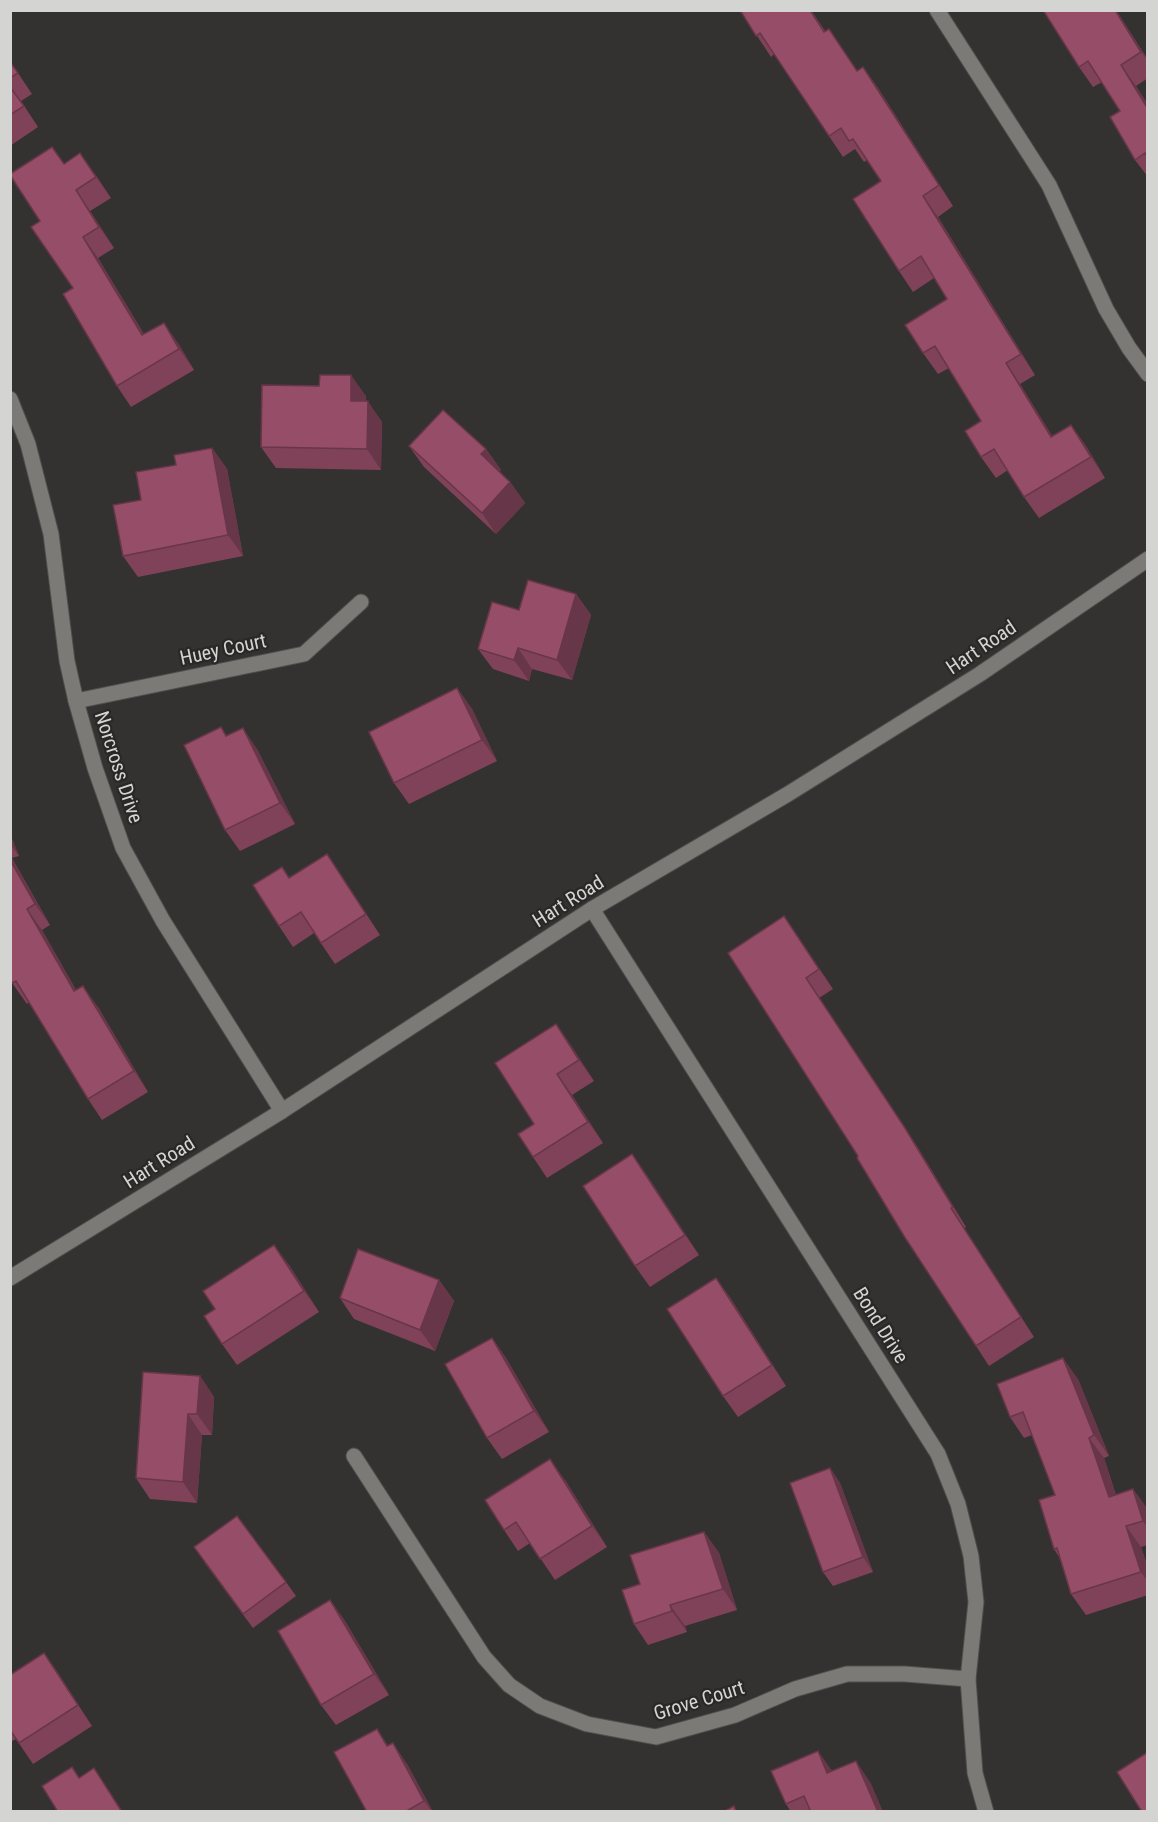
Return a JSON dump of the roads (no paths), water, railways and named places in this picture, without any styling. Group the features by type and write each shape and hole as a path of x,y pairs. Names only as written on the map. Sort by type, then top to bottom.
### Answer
{"street":[{"path":"938,10 1049,185 1106,309 1128,348 1148,374"},
{"name":"Norcross Drive","path":"10,399 28,444 51,534 67,662 76,701 95,768 123,848 163,921 282,1111"},
{"name":"Hart Road","path":"10,1278 282,1111 592,909 788,794 980,674 1148,559"},
{"name":"Huey Court","path":"76,701 304,654 361,602"},
{"name":"Bond Drive","path":"592,909 938,1454 958,1504 971,1556 976,1602 968,1679 975,1773 986,1812"},
{"name":"Grove Court","path":"354,1456 484,1657 509,1685 540,1706 587,1724 656,1737 735,1715 795,1689 847,1674 905,1674 968,1679"}]}
